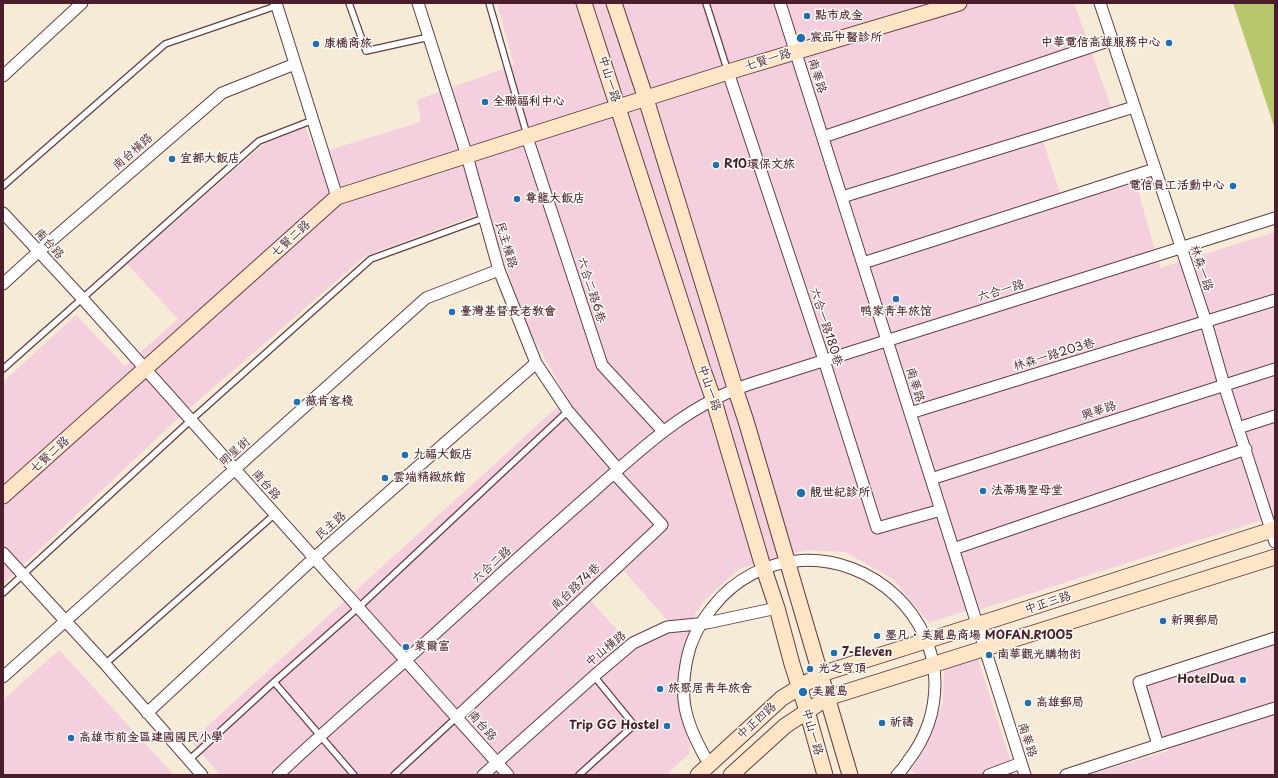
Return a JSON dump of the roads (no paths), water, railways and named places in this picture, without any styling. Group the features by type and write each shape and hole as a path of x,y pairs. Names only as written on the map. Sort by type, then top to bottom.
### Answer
{"street":[{"path":"3,76 82,3"},
{"name":"民主橫路","path":"418,3 467,156 499,270 536,363 568,411 616,470"},
{"name":"中山一路","path":"584,3 703,370 714,398 825,775"},
{"name":"中山一路","path":"614,3 646,99 746,421 850,775"},
{"name":"南華路","path":"780,3 1025,775"},
{"name":"七賢一路","path":"646,99 728,72 959,3"},
{"name":"林森一路","path":"1100,3 1111,40 1206,322 1224,385 1274,534"},
{"path":"276,4 337,197"},
{"path":"823,137 1111,40"},
{"name":"南台橫路","path":"3,284 222,93 295,64"},
{"name":"六合一路180巷","path":"728,72 824,360 877,528 941,510"},
{"name":"七賢二路","path":"3,496 337,197 646,99"},
{"path":"842,197 1134,107"},
{"name":"六合二路6巷","path":"527,137 602,365 663,431"},
{"path":"863,263 1155,169"},
{"name":"南台路","path":"3,213 146,369 508,775"},
{"name":"六合一路","path":"735,388 1275,218"},
{"name":"明星街","path":"3,676 426,298 499,270"},
{"name":"林森一路203巷","path":"910,413 1275,300"},
{"name":"民主路","path":"147,713 314,558 536,363"},
{"name":"興華路","path":"931,479 1275,368"},
{"name":"六合二路","path":"278,775 320,735 406,660 616,470 663,431 693,410 735,388"},
{"path":"1238,428 1275,416"},
{"path":"953,549 1246,449"},
{"name":"南台路74巷","path":"456,717 662,525 616,470"},
{"name":"中正三路","path":"820,674 1274,534"},
{"path":"3,553 105,664 202,775"},
{"name":"中正三路","path":"827,698 1275,557"},
{"path":"705,757 692,734 684,706 683,676 689,647 700,623 721,596 746,577 764,568 787,561 805,560 834,562 861,571 886,586 906,605 922,629 927,641 933,665 935,693 930,722 918,749 897,775"},
{"name":"中山橫路","path":"483,775 633,643 667,627 707,623 777,608"},
{"path":"1158,745 1139,682 1275,638"},
{"name":"中正四路","path":"698,775 782,698 820,674"},
{"name":"中正四路","path":"731,775 784,726 827,698"},
{"path":"1066,775 1275,708"},
{"path":"989,775 1021,763"}],"lane":[{"path":"349,3 366,51 429,36"},
{"path":"489,3 527,137"},
{"path":"706,3 728,72"},
{"path":"3,186 165,44 276,4"},
{"path":"3,369 259,141 313,120"},
{"path":"3,593 191,420 371,259 484,218"},
{"path":"189,760 359,607 568,411"},
{"path":"105,664 275,514"},
{"path":"579,775 634,725 594,676"},
{"path":"274,682 354,775"},
{"path":"394,775 456,717"}],"place":[{"name":"點市成金","path":"807,16"},
{"name":"宸品中醫診所","path":"801,38"},
{"name":"中華電信高雄服務中心","path":"1169,43"},
{"name":"康橋商旅","path":"316,44"},
{"name":"全聯福利中心","path":"485,102"},
{"name":"宜都大飯店","path":"172,159"},
{"name":"R10環保文旅","path":"716,165"},
{"name":"電信員工活動中心","path":"1233,186"},
{"name":"尊龍大飯店","path":"517,199"},
{"name":"鸭家青年旅馆","path":"896,299"},
{"name":"臺灣基督長老教會","path":"452,312"},
{"name":"薇肯客棧","path":"297,402"},
{"name":"九福大飯店","path":"405,455"},
{"name":"雲端精緻旅館","path":"385,478"},
{"name":"法蒂瑪聖母堂","path":"983,491"},
{"name":"靚世紀診所","path":"801,493"},
{"name":"新興郵局","path":"1163,621"},
{"name":"墨凡・美麗島商場 MOFAN.R10O5","path":"877,636"},
{"name":"萊爾富","path":"406,647"},
{"name":"7-Eleven","path":"834,653"},
{"name":"南華觀光購物街","path":"989,655"},
{"name":"光之穹頂","path":"810,669"},
{"name":"HotelDua","path":"1243,680"},
{"name":"旅聚居青年旅舍","path":"660,689"},
{"name":"美麗島","path":"803,692"},
{"name":"高雄郵局","path":"1028,703"},
{"name":"祈禱","path":"882,723"},
{"name":"Trip GG Hostel","path":"667,726"},
{"name":"高雄市前金區建國國民小學","path":"71,738"}]}
